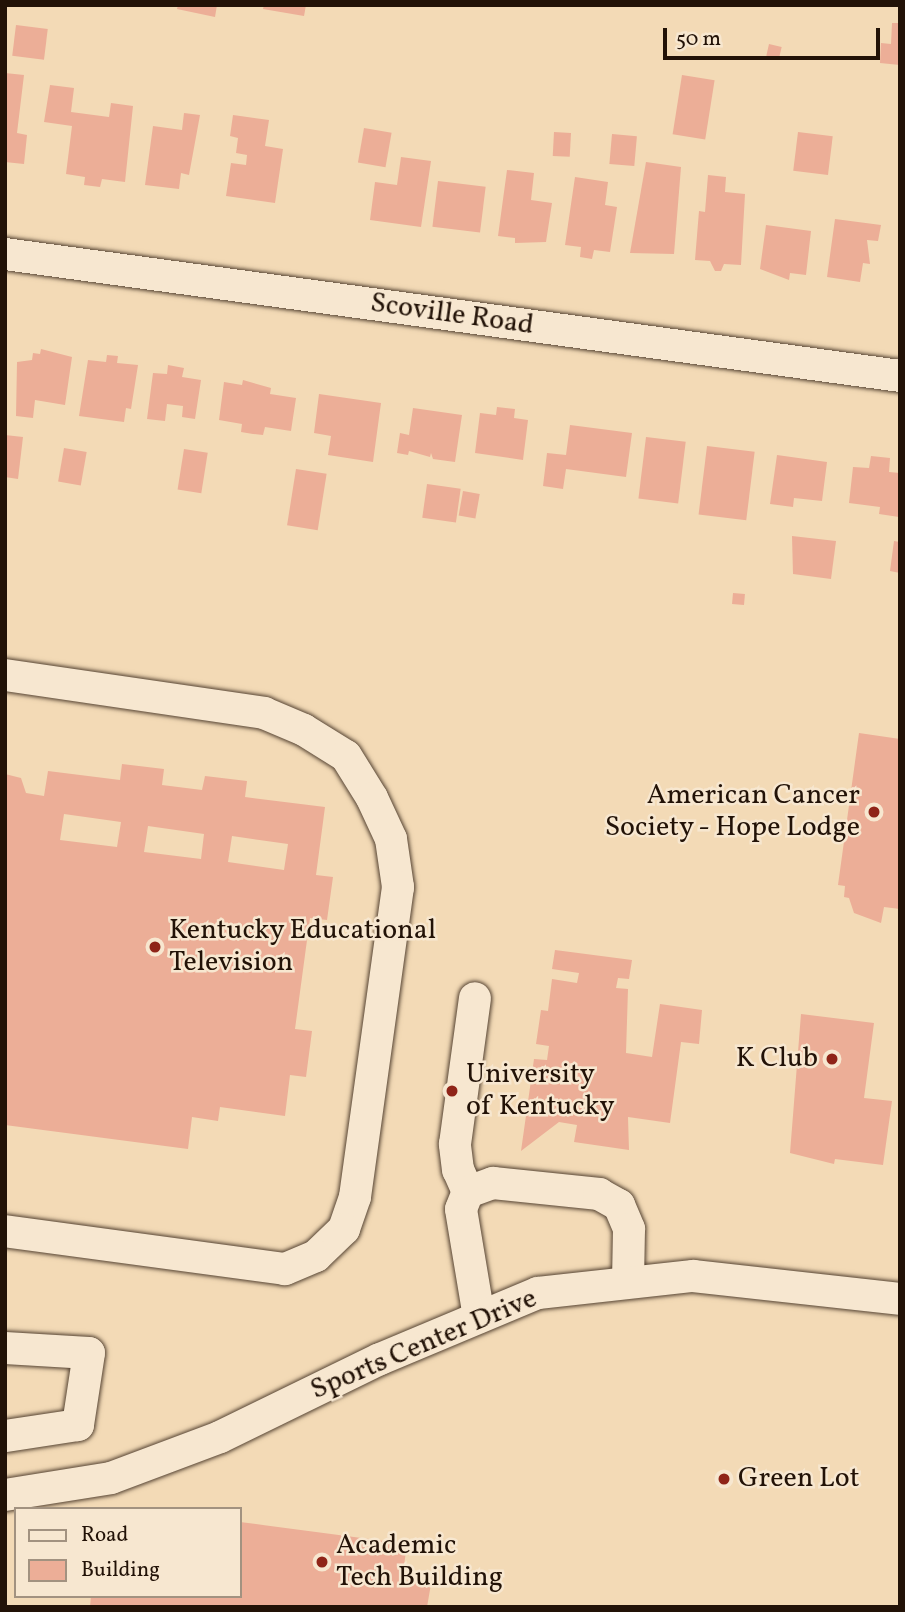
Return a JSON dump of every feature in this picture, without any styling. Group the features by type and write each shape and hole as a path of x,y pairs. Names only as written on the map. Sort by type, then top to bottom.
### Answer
{"street":[{"name":"Scoville Road","path":"5,254 900,376"},
{"path":"5,675 264,713 304,730 346,756 372,798 391,839 398,887 355,1197 344,1229 316,1256 285,1269 5,1231"},
{"path":"475,998 455,1144 458,1170 468,1192 461,1209 461,1231 479,1317"},
{"path":"468,1192 493,1183 599,1194 619,1205 629,1229 628,1280"},
{"name":"Sports Center Drive","path":"5,1496 123,1474 220,1437 380,1359 538,1293 628,1280 693,1276 900,1299"},
{"path":"5,1348 89,1353 78,1425 5,1436"}],"building":[{"path":"178,5 217,5 215,17 177,9"},
{"path":"264,5 306,5 304,16 263,9"},
{"path":"892,23 900,23 900,65 880,63 881,43 891,44"},
{"path":"16,25 48,29 44,60 12,56"},
{"path":"769,44 782,47 779,59 766,56"},
{"path":"5,73 24,75 17,133 27,135 24,164 5,162"},
{"path":"682,75 715,80 705,139 673,134"},
{"path":"50,85 74,88 71,112 109,117 111,103 133,106 125,182 102,179 100,187 84,185 85,177 66,174 72,126 44,122"},
{"path":"184,113 200,115 189,175 181,173 179,189 145,185 153,126 182,130"},
{"path":"233,115 269,120 265,146 283,149 275,203 226,196 231,163 246,165 247,155 236,153 238,138 230,136"},
{"path":"364,128 392,133 385,167 358,162"},
{"path":"554,132 571,133 570,157 553,156"},
{"path":"798,132 833,136 828,175 793,171"},
{"path":"612,134 637,136 634,166 609,164"},
{"path":"401,157 431,161 421,227 370,220 375,182 397,185"},
{"path":"646,162 681,167 674,254 630,253"},
{"path":"507,170 534,173 531,200 552,203 546,242 515,243 515,238 498,236"},
{"path":"708,175 726,177 725,192 745,194 741,265 724,264 721,271 715,271 710,261 695,260 699,211 705,212"},
{"path":"575,177 608,182 605,205 617,207 610,252 594,250 592,259 580,257 581,247 565,245"},
{"path":"438,181 486,187 480,233 432,227"},
{"path":"835,219 881,225 878,241 867,240 870,264 863,263 860,282 827,277"},
{"path":"766,225 811,231 806,275 790,273 789,280 760,269"},
{"path":"41,349 72,357 65,405 35,400 33,418 16,416 17,362 32,360 33,353 40,354"},
{"path":"107,355 118,356 117,363 138,365 131,409 126,408 124,422 79,416 88,360 106,362"},
{"path":"168,365 184,368 182,377 201,380 195,419 182,417 183,406 167,404 165,421 147,419 153,373 167,374"},
{"path":"243,380 271,388 270,394 296,398 291,431 265,427 263,435 253,434 241,432 242,424 219,420 224,382 242,385"},
{"path":"319,394 381,403 373,462 328,455 331,436 314,433"},
{"path":"497,407 515,409 514,418 528,420 523,460 475,453 480,413 496,415"},
{"path":"413,408 462,415 455,462 433,459 431,453 430,457 409,451 408,455 397,453 400,433 409,435"},
{"path":"570,425 632,433 626,477 566,469 563,489 543,486 547,453 566,455"},
{"path":"5,435 23,437 18,479 5,477"},
{"path":"646,437 686,442 678,503 638,499"},
{"path":"707,446 755,452 746,520 699,514"},
{"path":"64,448 87,452 81,485 58,481"},
{"path":"184,449 208,453 201,493 178,489"},
{"path":"777,455 827,462 822,501 794,498 793,507 770,504"},
{"path":"871,456 890,458 889,472 900,473 899,517 879,514 880,507 849,503 853,467 869,468"},
{"path":"296,469 327,474 318,530 287,525"},
{"path":"427,484 461,489 456,522 422,518"},
{"path":"463,491 480,494 475,519 459,516"},
{"path":"792,536 836,541 831,579 793,574"},
{"path":"894,541 900,542 900,573 890,571"},
{"path":"733,593 745,594 744,605 732,604"},
{"name":"American Cancer Society - Hope Lodge","path":"859,733 900,739 900,909 884,907 881,923 854,913 849,898 844,897 845,886 838,885"},
{"name":"Kentucky Educational Television","path":"122,764 164,769 162,785 202,790 205,776 247,781 245,797 325,807 316,875 333,877 327,920 310,918 295,1029 312,1031 306,1077 290,1075 285,1116 220,1107 218,1121 192,1117 188,1149 5,1125 5,774 21,778 26,793 44,796 48,771 120,780","holes":["64,814 121,822 117,847 60,840","148,826 204,834 201,859 144,852","232,836 288,844 284,870 228,862"]},
{"path":"555,950 632,960 629,979 618,978 616,988 628,989 626,1053 652,1057 660,1004 702,1010 699,1044 681,1042 670,1123 628,1117 629,1150 574,1142 577,1125 559,1122 521,1151 534,1059 547,1060 549,1046 536,1044 541,1010 548,1011 552,979 577,983 579,973 552,969"},
{"name":"K Club","path":"801,1014 874,1023 864,1098 892,1101 883,1165 835,1159 834,1164 790,1153"},
{"name":"Academic Tech Building","path":"242,1522 407,1544 402,1580 431,1584 427,1607 90,1607 91,1598 242,1598"}],"place":[{"name":"American Cancer Society - Hope Lodge","path":"874,812"},
{"name":"Kentucky Educational Television","path":"155,947"},
{"name":"K Club","path":"832,1059"},
{"name":"University of Kentucky","path":"452,1091"},
{"name":"Green Lot","path":"724,1479"},
{"name":"Academic Tech Building","path":"322,1562"}]}
